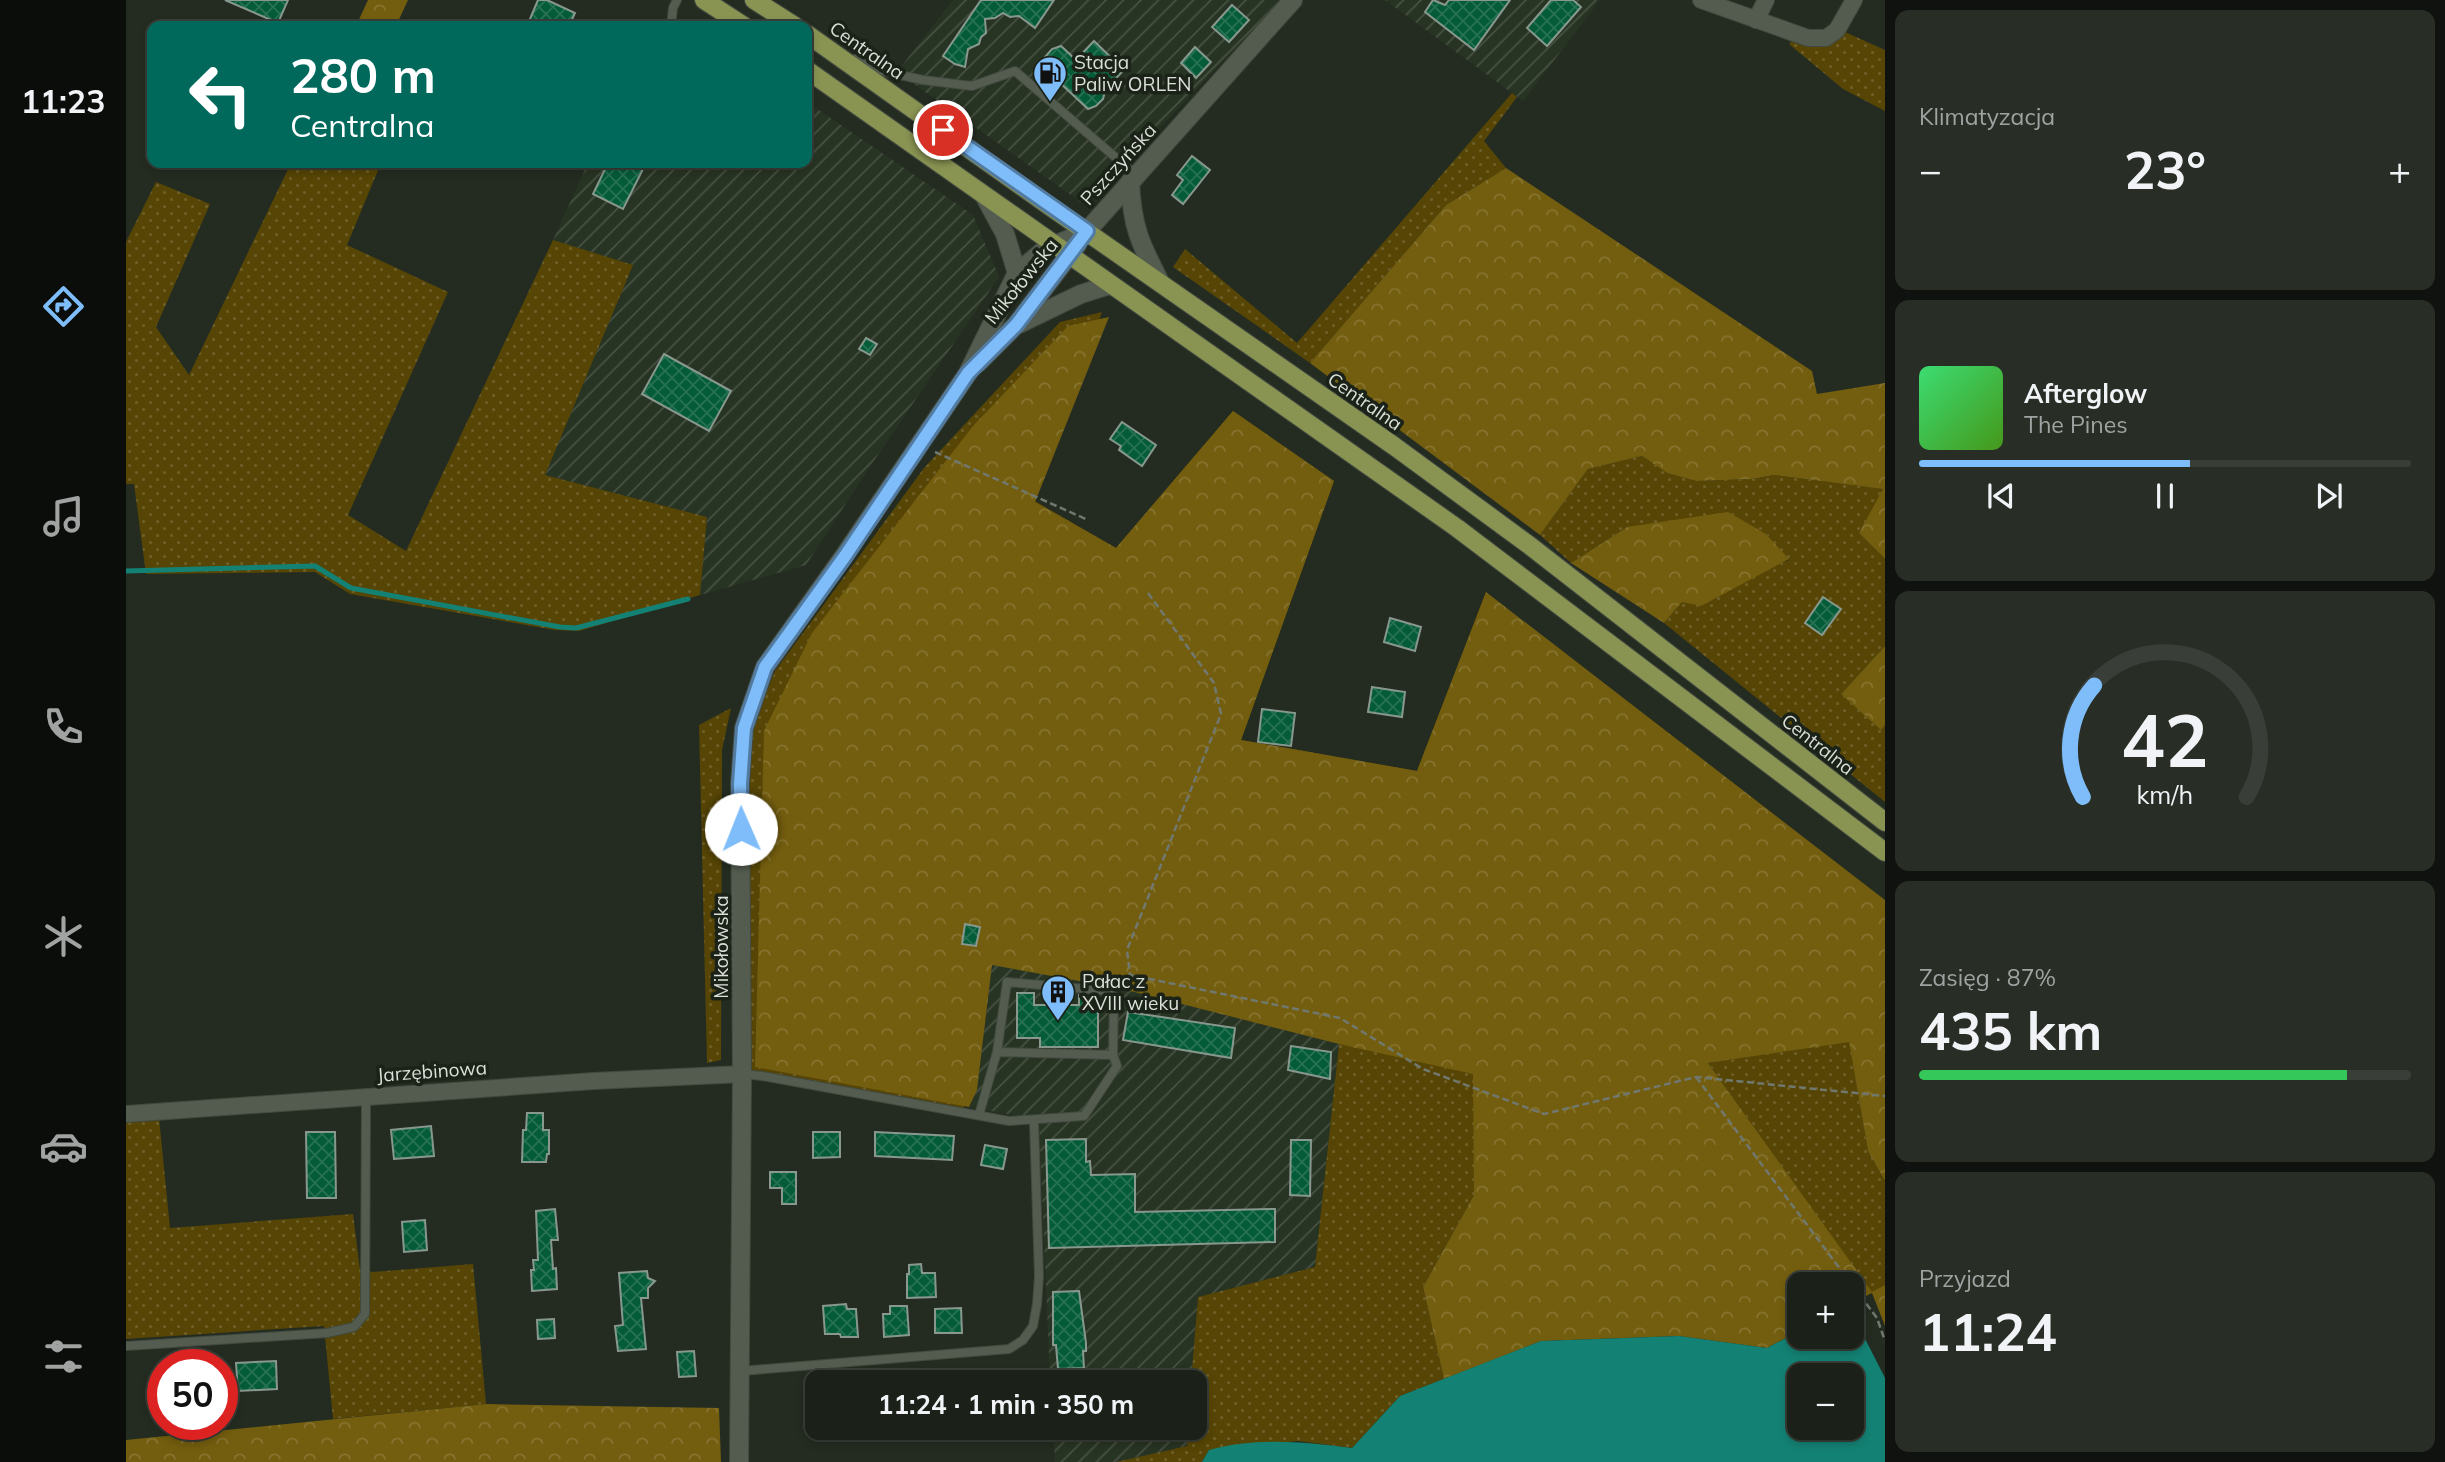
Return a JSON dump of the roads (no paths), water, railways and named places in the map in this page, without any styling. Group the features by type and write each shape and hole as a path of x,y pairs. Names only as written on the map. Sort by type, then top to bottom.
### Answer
{"main road":[{"path":"704,0 736,21"},
{"path":"754,0 787,21"},
{"name":"Pszczyńska","path":"1087,231 1293,0"},
{"name":"Centralna","path":"812,37 1394,446 1530,545 1885,822"},
{"path":"812,74 1457,528 1885,852"},
{"path":"1133,178 1133,219 1136,234 1160,282"},
{"path":"985,197 1005,234 1017,273"},
{"name":"Mikołowska","path":"739,1462 742,1074 740,784 744,728 765,667 845,556 968,373 1017,273 1032,259 1061,250 1087,231"},
{"name":"Mikołowska","path":"968,373 1016,325 1061,250"},
{"path":"1016,325 1081,294 1110,285"}],"street":[{"path":"1701,0 1808,38 1826,38 1837,30 1854,0"},
{"path":"1756,20 1766,0"},
{"name":"Jarzębinowa","path":"126,1114 594,1081 742,1074"}],"lane":[{"path":"672,21 677,0"},
{"path":"829,48 882,71 923,80 972,86 1015,71 1133,178"},
{"path":"742,1074 1009,1121 1084,1116 1117,1066 1112,1055 1114,996 1108,991 1007,982 997,1052 979,1115"},
{"path":"997,1052 1112,1055"},
{"path":"126,1346 327,1333 354,1327 365,1314 366,1097"},
{"path":"740,1371 1009,1349 1023,1340 1033,1326 1039,1276 1034,1121"}],"water":[{"path":"1679,1336 1767,1348 1787,1337 1787,1349 1864,1349 1864,1337 1885,1378 1885,1462 1202,1462 1209,1450 1245,1443 1298,1443 1352,1448 1400,1396 1541,1341"}],"waterway":[{"path":"126,571 315,566 351,588 576,628 688,599"}],"place":[{"name":"Stacja Paliw ORLEN","path":"1050,103"},
{"name":"Pałac z XVIII wieku","path":"1058,1022"}]}
